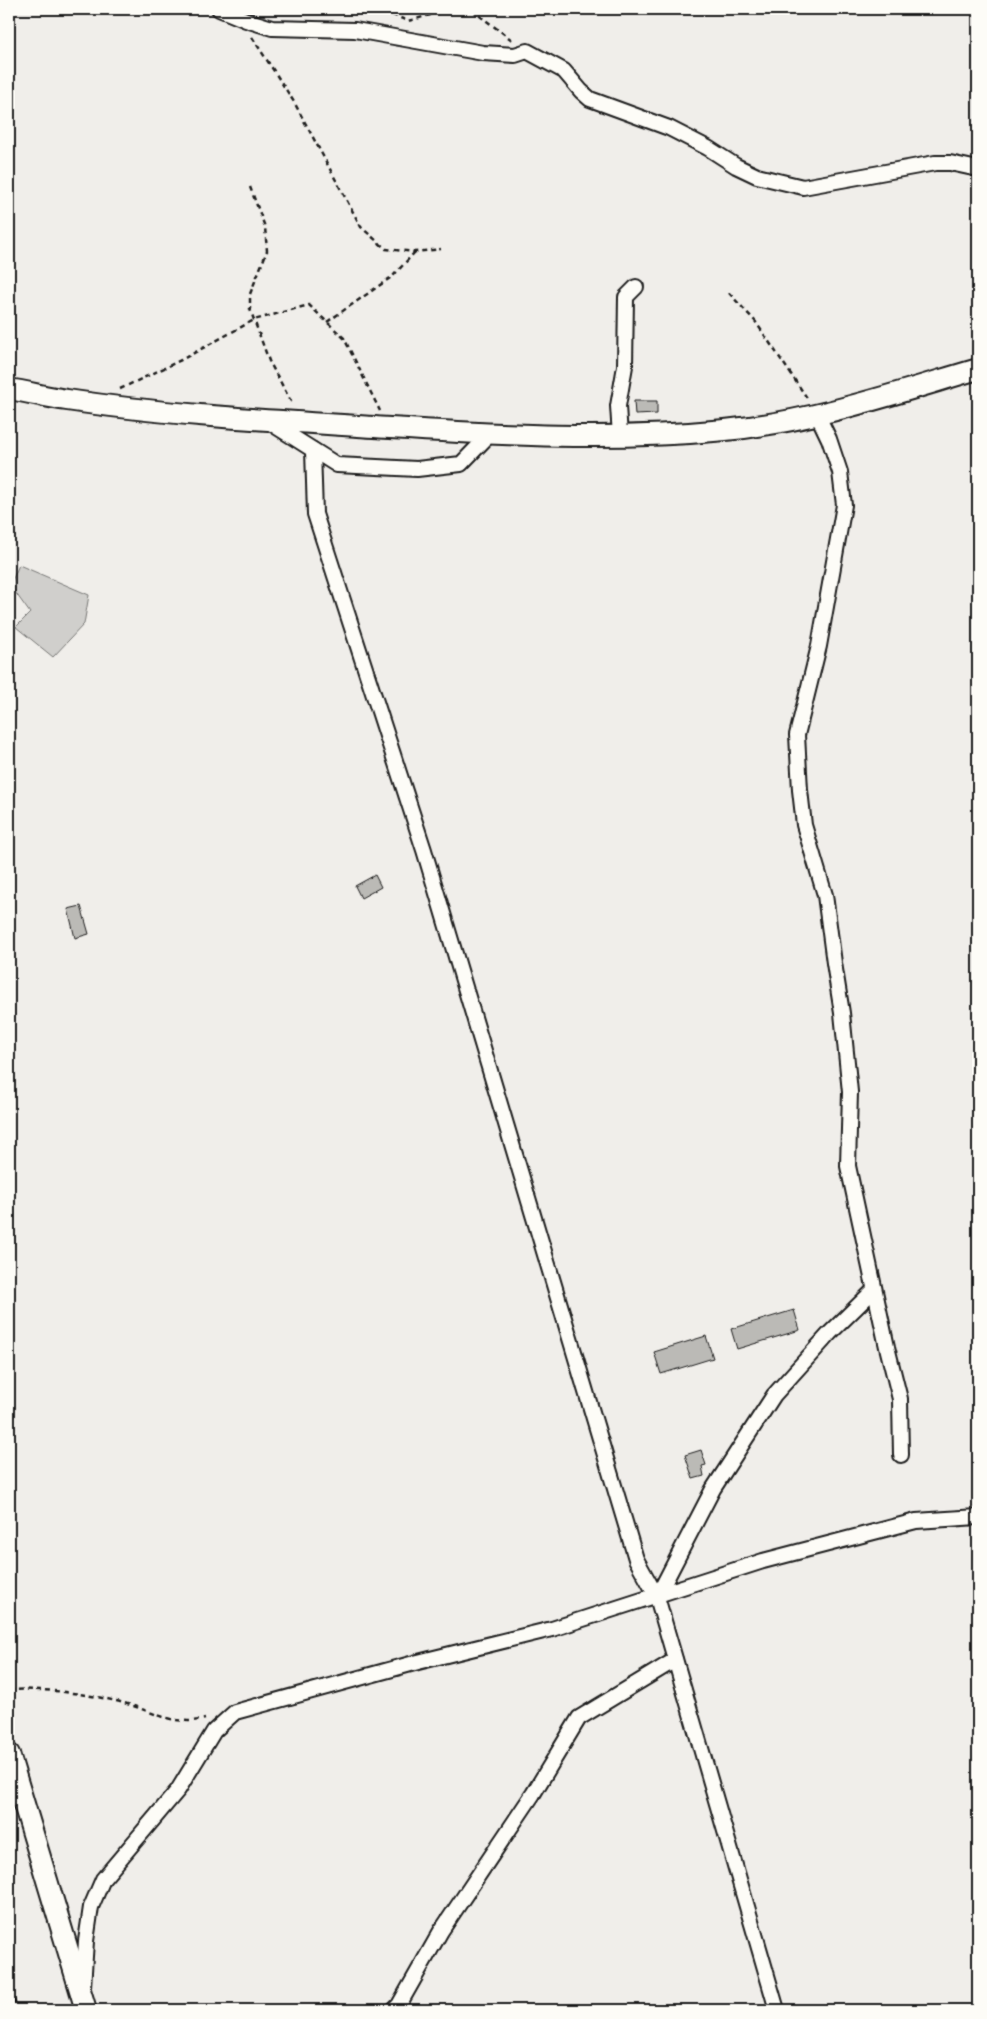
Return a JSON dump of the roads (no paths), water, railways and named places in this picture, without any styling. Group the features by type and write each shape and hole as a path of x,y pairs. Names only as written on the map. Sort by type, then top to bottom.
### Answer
{"street":[{"path":"219,9 239,18 272,28 355,30 483,53 515,55 527,51 564,70 590,99 669,128 757,176 803,187 935,163 950,163 978,169"},
{"path":"620,436 618,406 625,366 626,297 636,287"},
{"path":"11,385 65,400 152,411 389,428 490,433 620,436 727,430 816,414 978,369"},
{"path":"816,414 829,439 840,472 844,505 819,646 797,735 800,790 804,825 825,895 842,1013 850,1092 848,1166 874,1290 900,1399 901,1455"},
{"path":"266,420 337,466 417,469 461,464 490,433"},
{"path":"312,450 315,514 424,850 636,1559 657,1597 777,2010"},
{"path":"657,1597 713,1489 774,1395 830,1333 874,1290"},
{"path":"84,2005 86,1941 91,1907 96,1891 103,1879 178,1790 214,1731 235,1712 418,1662 552,1629 657,1597 763,1561 916,1521 978,1517"},
{"path":"394,2010 399,2005 441,1931 533,1794 579,1718 675,1660"},
{"path":"9,1754 84,2005"}]}
